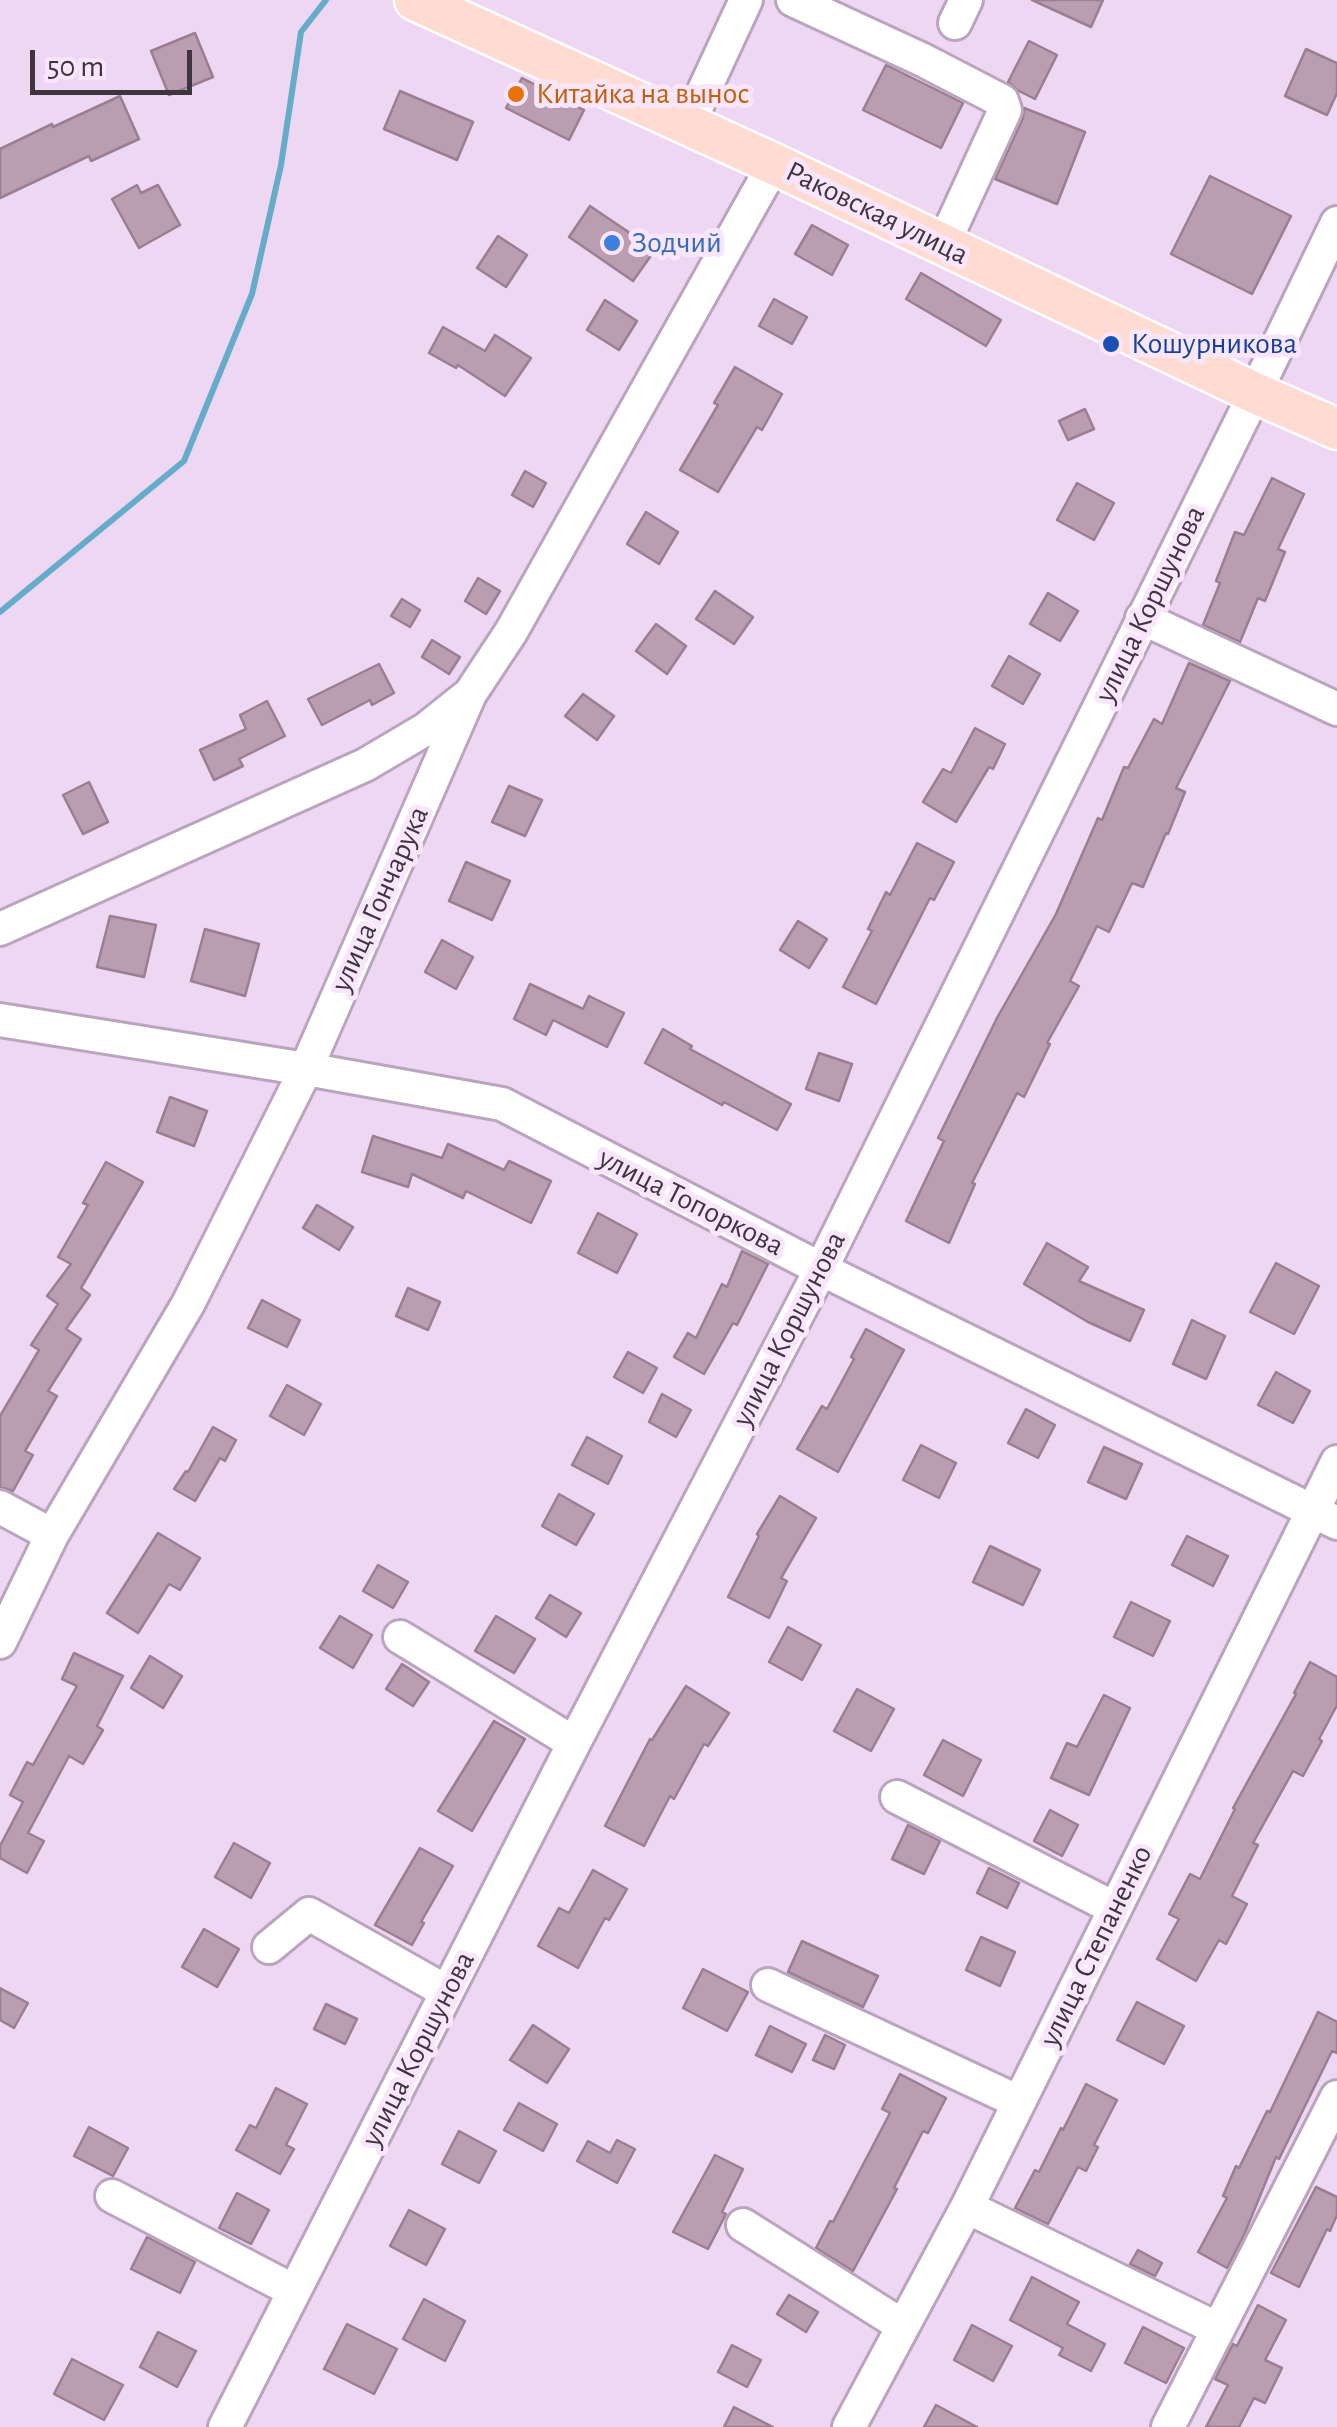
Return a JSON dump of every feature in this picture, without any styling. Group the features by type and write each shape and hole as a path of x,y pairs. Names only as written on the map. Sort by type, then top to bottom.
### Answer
{"main road":[{"name":"Раковская улица","path":"415,0 1337,429"}],"street":[{"path":"688,125 746,0"},
{"path":"792,0 1002,101 1005,110 943,245"},
{"name":"улица Гончарука","path":"0,1642 52,1536 188,1304 306,1070 470,694 511,632 774,164"},
{"name":"улица Коршунова","path":"225,2427 821,1269 1337,223"},
{"path":"1142,618 1337,709"},
{"path":"0,929 365,765 426,729 470,694"},
{"name":"улица Топоркова","path":"0,1020 502,1104 821,1269 1325,1517"},
{"name":"улица Степаненко","path":"849,2427 967,2206 1114,1908 1325,1517 1337,1462"},
{"path":"0,1507 52,1536"},
{"path":"400,1637 574,1743"},
{"path":"897,1797 1114,1908"},
{"path":"269,1946 309,1914 447,1992"},
{"path":"768,1985 1018,2102"},
{"path":"1168,2427 1337,2097"},
{"path":"112,2196 294,2291"},
{"path":"967,2206 1218,2329"},
{"path":"744,2225 903,2326"}],"building":[{"path":"1032,0 1103,0 1091,27"},
{"path":"195,33 213,77 169,95 151,51"},
{"path":"1029,41 1057,55 1035,99 1008,82"},
{"path":"1306,49 1337,63 1337,93 1327,115 1285,96"},
{"path":"886,65 963,103 941,148 863,110"},
{"path":"522,78 584,110 569,140 506,108"},
{"path":"400,91 473,122 457,160 384,129"},
{"path":"120,96 139,139 91,161 89,156 0,198 0,149"},
{"path":"1024,108 1085,132 1057,204 995,179"},
{"path":"1210,176 1291,216 1252,294 1171,254"},
{"path":"137,185 141,193 158,185 180,225 139,248 112,199"},
{"name":"Зодчий","path":"590,206 655,250 633,281 569,237"},
{"path":"812,225 848,245 832,275 795,254"},
{"path":"498,236 527,255 506,287 477,268"},
{"path":"921,273 1001,320 986,346 906,299"},
{"path":"774,299 807,317 792,344 759,326"},
{"path":"605,300 637,321 619,350 587,330"},
{"path":"443,327 485,351 495,335 531,358 505,396 458,365 456,368 429,353"},
{"path":"735,367 782,394 718,492 680,470"},
{"path":"1085,409 1094,429 1068,440 1059,421"},
{"path":"525,471 546,483 533,507 512,495"},
{"path":"1272,478 1304,494 1278,549 1285,552 1265,601 1258,598 1240,642 1203,625 1235,532 1244,535"},
{"path":"1077,483 1114,503 1094,540 1057,520"},
{"path":"646,512 678,532 659,564 627,544"},
{"path":"478,578 500,591 486,614 465,601"},
{"path":"715,591 753,617 734,644 696,619"},
{"path":"1048,593 1078,611 1060,641 1030,624"},
{"path":"402,599 420,610 410,627 391,616"},
{"path":"656,624 686,646 667,674 636,651"},
{"path":"432,640 460,657 449,674 422,657"},
{"path":"1009,656 1040,674 1023,704 992,686"},
{"path":"1189,663 1230,681 1176,788 1185,792 1168,834 1143,887 1132,883 1109,932 1097,926 1070,981 1079,986 1047,1043 1050,1044 1024,1097 1017,1093 972,1183 975,1184 949,1243 906,1221 944,1141 938,1138 997,1018 1056,914 1124,767 1128,768 1154,719 1162,724"},
{"path":"379,664 394,693 372,705 370,700 322,725 308,699"},
{"path":"583,694 614,716 597,740 565,716"},
{"path":"267,701 285,736 239,759 243,766 214,780 200,750 246,729 240,715"},
{"path":"975,728 1005,744 993,769 989,767 956,822 923,802 943,769 951,773"},
{"path":"89,782 108,822 83,834 63,795"},
{"path":"509,786 542,800 525,836 492,822"},
{"path":"917,843 954,862 934,900 930,898 876,1004 843,987 872,931 868,929 886,892 890,895"},
{"path":"466,862 510,881 492,920 449,901"},
{"path":"110,916 156,925 144,977 97,967"},
{"path":"798,921 827,939 809,968 780,950"},
{"path":"205,929 259,944 245,996 191,981"},
{"path":"442,940 473,957 456,989 425,972"},
{"path":"530,984 583,1009 589,996 624,1013 607,1047 553,1020 546,1035 514,1019"},
{"path":"663,1029 692,1046 690,1049 791,1104 777,1130 645,1063"},
{"path":"819,1053 852,1064 839,1101 806,1089"},
{"path":"170,1097 207,1111 194,1146 157,1132"},
{"path":"373,1136 442,1158 448,1144 504,1170 509,1161 551,1181 531,1223 466,1191 463,1198 412,1174 408,1187 362,1172"},
{"path":"106,1162 143,1182 81,1288 90,1295 66,1329 81,1339 48,1391 57,1396 25,1451 33,1455 13,1491 0,1487 0,1416 39,1350 31,1345 58,1304 47,1296 71,1264 58,1257 88,1205 83,1203"},
{"path":"317,1205 353,1227 339,1250 303,1228"},
{"path":"598,1213 637,1234 617,1273 578,1253"},
{"path":"1047,1243 1088,1267 1079,1281 1144,1310 1130,1341 1088,1322 1024,1284"},
{"path":"742,1251 768,1264 737,1325 733,1323 704,1374 674,1357 688,1333 696,1338 722,1284 727,1287"},
{"path":"1276,1263 1319,1286 1294,1334 1250,1312"},
{"path":"408,1288 440,1302 428,1330 396,1316"},
{"path":"262,1300 300,1320 287,1347 248,1328"},
{"path":"1192,1320 1225,1336 1206,1379 1173,1364"},
{"path":"866,1329 904,1350 838,1472 797,1449 822,1406 827,1409"},
{"path":"628,1352 657,1368 643,1393 614,1377"},
{"path":"1276,1372 1310,1391 1293,1423 1258,1405"},
{"path":"287,1385 321,1404 304,1435 270,1416"},
{"path":"662,1394 691,1410 676,1437 649,1422"},
{"path":"1026,1409 1055,1425 1038,1458 1008,1443"},
{"path":"213,1427 236,1440 225,1461 220,1458 195,1501 174,1489"},
{"path":"587,1437 622,1456 608,1484 572,1465"},
{"path":"921,1445 956,1463 939,1498 903,1480"},
{"path":"1104,1447 1142,1464 1126,1499 1088,1482"},
{"path":"559,1494 594,1514 576,1545 542,1526"},
{"path":"780,1496 816,1518 781,1578 787,1581 769,1618 728,1597 757,1534"},
{"path":"158,1533 200,1558 180,1590 169,1584 138,1633 107,1613"},
{"path":"1187,1536 1228,1556 1213,1586 1172,1565"},
{"path":"990,1546 1040,1570 1023,1605 973,1582"},
{"path":"378,1565 408,1582 393,1608 363,1591"},
{"path":"550,1595 581,1613 566,1637 536,1618"},
{"path":"1131,1602 1170,1621 1153,1656 1114,1637"},
{"path":"340,1616 372,1635 353,1668 320,1648"},
{"path":"496,1616 535,1639 514,1673 475,1651"},
{"path":"788,1627 821,1645 802,1680 769,1662"},
{"path":"74,1653 123,1676 97,1726 103,1730 83,1764 69,1756 28,1833 44,1841 27,1873 0,1858 0,1846 23,1802 10,1795 27,1762 33,1765 77,1686 62,1679"},
{"path":"150,1656 182,1676 163,1708 131,1688"},
{"path":"1310,1662 1337,1677 1337,1705 1303,1776 1293,1771 1253,1843 1258,1845 1232,1896 1247,1904 1226,1944 1219,1940 1196,1981 1157,1959 1179,1919 1169,1914 1190,1874 1200,1879"},
{"path":"402,1664 429,1682 413,1706 386,1689"},
{"path":"686,1686 729,1713 708,1746 704,1744 674,1799 670,1796 644,1846 605,1826 650,1739"},
{"path":"857,1689 894,1709 871,1751 834,1731"},
{"path":"1104,1695 1130,1708 1089,1795 1051,1778 1067,1743 1077,1747"},
{"path":"494,1721 525,1739 472,1831 438,1811"},
{"path":"943,1740 981,1760 963,1796 924,1775"},
{"path":"1050,1810 1078,1825 1062,1856 1034,1841"},
{"path":"908,1825 940,1841 924,1874 892,1859"},
{"path":"234,1843 270,1863 251,1898 215,1877"},
{"path":"420,1848 453,1866 412,1945 375,1925"},
{"path":"989,1868 1019,1883 1007,1908 977,1893"},
{"path":"593,1870 627,1889 609,1920 605,1918 578,1968 538,1946 559,1908 569,1913"},
{"path":"204,1929 239,1949 217,1987 182,1967"},
{"path":"981,1937 1015,1952 1000,1986 966,1970"},
{"path":"802,1941 878,1976 863,2007 788,1972"},
{"path":"703,1969 748,1992 727,2031 683,2008"},
{"path":"0,1988 28,2003 14,2028 0,2020"},
{"path":"1137,2002 1184,2026 1164,2064 1117,2040"},
{"path":"326,2004 357,2019 345,2044 314,2029"},
{"path":"1318,2012 1337,2022 1337,2053 1332,2051 1279,2159 1276,2157 1227,2268 1198,2252 1227,2198 1223,2196 1236,2166 1239,2168 1267,2111 1270,2112"},
{"path":"533,2025 569,2049 547,2083 510,2060"},
{"path":"770,2026 806,2044 792,2072 756,2055"},
{"path":"825,2035 845,2045 834,2069 813,2060"},
{"path":"900,2074 946,2098 928,2133 923,2131 853,2271 816,2248 890,2113 882,2109"},
{"path":"1086,2084 1117,2100 1094,2145 1098,2147 1086,2171 1078,2167 1048,2224 1015,2208"},
{"path":"276,2088 307,2104 286,2145 294,2149 280,2174 236,2150 250,2125 256,2128"},
{"path":"519,2103 557,2124 543,2151 504,2130"},
{"path":"89,2127 128,2148 113,2176 74,2156"},
{"path":"459,2131 496,2151 479,2183 442,2164"},
{"path":"617,2140 635,2149 617,2183 577,2161 588,2141 610,2153"},
{"path":"715,2155 743,2169 708,2249 673,2232"},
{"path":"1316,2187 1337,2197 1337,2215 1299,2287 1271,2273"},
{"path":"237,2193 269,2210 251,2244 219,2228"},
{"path":"409,2210 445,2229 426,2265 390,2246"},
{"path":"147,2237 195,2262 180,2293 131,2269"},
{"path":"1138,2250 1162,2263 1155,2276 1130,2264"},
{"path":"1032,2277 1079,2302 1067,2324 1105,2344 1091,2371 1059,2355 1063,2348 1010,2320"},
{"path":"789,2295 818,2312 806,2332 777,2314"},
{"path":"424,2299 465,2321 445,2361 403,2339"},
{"path":"1258,2305 1286,2320 1265,2360 1282,2368 1265,2403 1254,2398 1239,2427 1206,2427 1228,2385 1215,2379"},
{"path":"347,2324 397,2349 374,2394 324,2369"},
{"path":"972,2325 1012,2346 993,2381 954,2360"},
{"path":"1143,2327 1184,2348 1166,2383 1125,2363"},
{"path":"158,2332 196,2351 177,2387 140,2367"},
{"path":"732,2345 761,2360 747,2387 718,2372"},
{"path":"72,2359 123,2385 104,2420 54,2394"},
{"path":"936,2405 977,2427 924,2427"},
{"path":"734,2407 773,2427 724,2427"}],"waterway":[{"path":"0,612 184,461 252,294 281,165 301,32 326,0"}],"place":[{"name":"Китайка на вынос","path":"516,94"},
{"name":"Зодчий","path":"612,243"},
{"name":"Кошурникова","path":"1111,344"}]}
